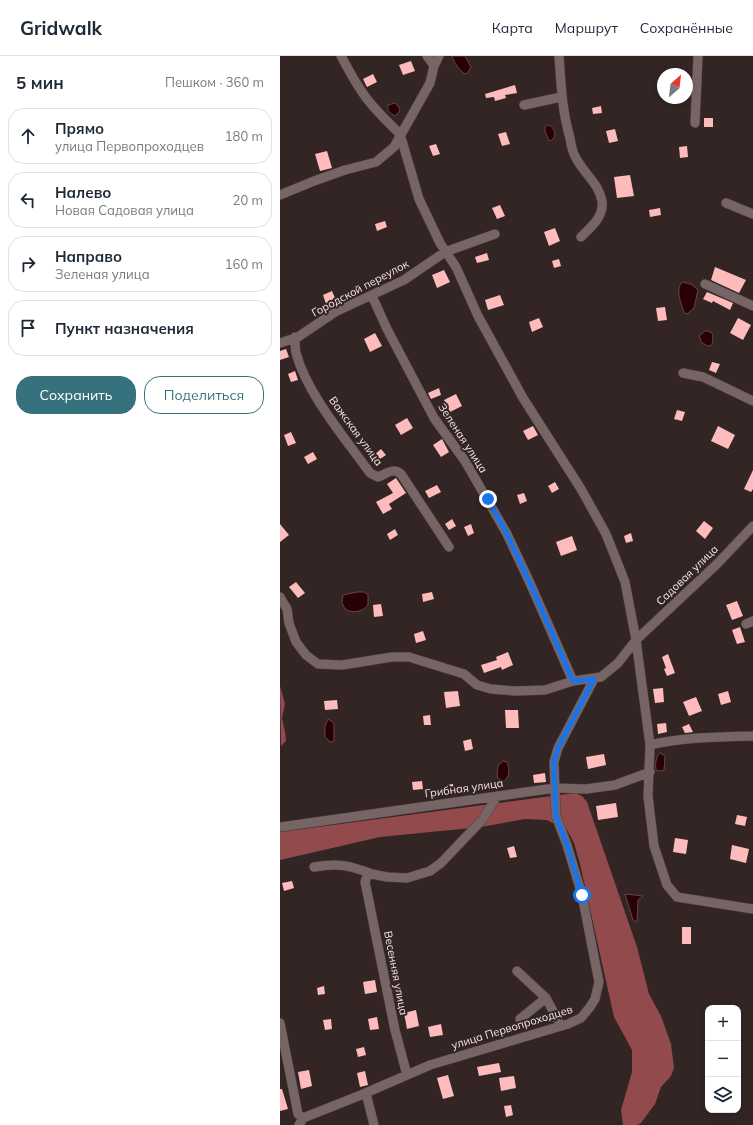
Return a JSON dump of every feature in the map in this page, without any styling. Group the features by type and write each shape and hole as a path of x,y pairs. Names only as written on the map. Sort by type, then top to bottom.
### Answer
{"street":[{"path":"341,56 353,79 367,99 380,115 400,134 419,199 445,252 456,267 478,316 523,398 606,534 624,582 636,640 650,745 648,796 654,846 667,885 677,897 753,909"},
{"path":"427,56 434,66"},
{"path":"280,195 345,170 376,162 394,147 400,134 427,89 434,66 439,56"},
{"path":"559,56 561,97 574,155 599,191 602,202 598,220 581,237"},
{"path":"695,122 698,56"},
{"path":"524,105 561,97"},
{"path":"726,202 753,214"},
{"name":"Городской переулок","path":"280,343 295,337 335,312 404,280 445,252 495,234"},
{"path":"705,284 753,306"},
{"name":"Зеленая улица","path":"372,296 387,329 434,418 465,461 507,534 573,681"},
{"name":"Важская улица","path":"295,337 296,352 304,373 320,405 366,468 373,476 378,477 393,470 401,474 449,547"},
{"path":"683,373 703,377 753,400"},
{"name":"Садовая улица","path":"594,679 601,677 618,663 636,640 717,564 753,526"},
{"path":"280,597 287,609 289,623 296,642 306,655 318,664 342,665 392,657 409,657 464,674 477,685 490,689 515,691 545,690 573,681 594,679"},
{"name":"улица Первопроходцев","path":"300,1121 430,1064 561,1026 581,1018 590,1008 595,999 599,982 582,895 567,845 556,816 554,762 558,748 594,679"},
{"path":"650,745 665,741 753,736"},
{"name":"Грибная улица","path":"280,828 555,788 586,789 615,785 650,772"},
{"path":"314,867 331,864 351,866 369,875 407,878 430,871 441,863 483,819 498,796"},
{"name":"Весенняя улица","path":"369,875 365,882 395,1030 407,1075"},
{"path":"517,971 546,998 561,1026"},
{"path":"520,1019 546,998"},
{"path":"280,1024 300,1121"},
{"path":"366,1093 374,1125"}],"shaded area":[{"path":"452,56 465,56 471,67 468,72 465,74 460,70"},
{"path":"395,103 399,107 400,111 395,116 389,112 388,105"},
{"path":"548,125 553,128 555,132 553,139 549,141 545,131 545,127"},
{"path":"682,282 691,284 698,290 694,308 687,314 684,312 679,297 679,289"},
{"path":"705,331 712,333 712,345 708,346 702,343 699,336"},
{"path":"364,592 368,594 368,605 357,612 348,611 342,603 343,595"},
{"path":"280,686 285,704 282,718 286,741 281,746"},
{"path":"328,719 334,723 334,741 330,742 325,737 325,726"},
{"path":"660,753 665,756 664,770 660,771 656,770 656,765"},
{"path":"503,761 507,762 509,770 507,778 503,782 497,777 498,766"},
{"path":"575,793 582,796 587,802 637,947 649,994 661,1016 671,1044 674,1068 671,1076 661,1087 655,1104 641,1123 637,1125 623,1125 621,1110 632,1072 632,1050 614,1017 580,864 574,843 567,830 547,820 525,819 481,827 380,837 280,860 280,832"},
{"path":"625,894 643,896 638,900 637,922 633,920"}],"building":[{"path":"411,61 415,71 403,75 399,65"},
{"path":"373,74 377,82 367,87 363,79"},
{"path":"515,85 517,93 505,95 506,98 495,101 494,97 486,98 485,94"},
{"path":"601,106 602,113 593,114 592,108"},
{"path":"704,118 713,118 713,127 704,127"},
{"path":"615,129 618,141 609,143 606,131"},
{"path":"506,132 510,144 502,146 498,134"},
{"path":"436,144 440,154 433,156 429,146"},
{"path":"687,146 688,157 680,158 679,147"},
{"path":"327,151 332,168 320,171 315,154"},
{"path":"630,175 634,196 617,198 614,177"},
{"path":"500,205 505,216 497,219 492,208"},
{"path":"660,208 661,215 650,217 649,210"},
{"path":"385,221 387,227 377,231 375,224"},
{"path":"555,228 560,241 549,246 544,232"},
{"path":"487,253 489,260 477,263 475,257"},
{"path":"559,259 561,266 554,268 552,261"},
{"path":"715,267 746,280 739,293 711,280"},
{"path":"444,270 450,282 437,288 432,275"},
{"path":"332,291 337,303 327,307 323,295"},
{"path":"707,292 733,303 730,310 713,301 712,303 703,299"},
{"path":"500,295 504,305 488,310 485,300"},
{"path":"665,307 667,320 658,321 656,308"},
{"path":"539,318 543,327 532,332 529,322"},
{"path":"738,318 751,325 743,340 730,333"},
{"path":"375,333 382,346 370,352 364,339"},
{"path":"286,349 289,357 280,360 280,351"},
{"path":"712,362 720,364 716,373 709,370"},
{"path":"295,371 298,380 291,382 288,374"},
{"path":"439,388 441,395 431,399 428,393"},
{"path":"456,394 462,406 450,412 444,400"},
{"path":"677,410 685,412 682,421 674,419"},
{"path":"407,418 413,428 401,435 395,425"},
{"path":"533,426 538,435 528,440 523,431"},
{"path":"718,426 735,435 728,449 711,441"},
{"path":"291,432 296,443 288,446 284,435"},
{"path":"442,439 449,452 441,457 433,445"},
{"path":"366,440 371,448 365,452 360,445"},
{"path":"381,449 386,455 377,461 373,456"},
{"path":"313,452 317,459 308,464 304,457"},
{"path":"753,470 753,489 751,492 744,489"},
{"path":"396,478 406,493 389,504 392,509 383,514 376,502 393,493 387,484"},
{"path":"555,482 559,489 552,493 548,486"},
{"path":"437,485 441,492 429,498 425,491"},
{"path":"524,493 527,501 520,504 517,495"},
{"path":"452,519 456,526 449,530 445,524"},
{"path":"704,521 713,528 705,539 696,531"},
{"path":"280,524 289,535 280,542"},
{"path":"471,524 474,533 468,536 464,527"},
{"path":"395,529 398,535 390,540 387,534"},
{"path":"631,533 633,541 626,543 624,536"},
{"path":"572,536 577,550 561,556 556,542"},
{"path":"296,582 305,593 298,598 289,587"},
{"path":"432,592 434,599 423,602 422,594"},
{"path":"737,601 743,616 732,620 726,605"},
{"path":"381,604 383,616 374,617 373,605"},
{"path":"740,627 745,642 737,644 732,630"},
{"path":"423,631 426,640 416,643 414,634"},
{"path":"508,652 513,665 502,670 501,667 484,673 481,665 497,660 496,657"},
{"path":"668,654 675,673 667,676 662,657"},
{"path":"663,688 664,702 655,703 653,689"},
{"path":"458,691 460,706 446,708 444,692"},
{"path":"728,691 731,702 721,705 718,694"},
{"path":"696,697 702,711 689,716 683,702"},
{"path":"337,700 338,709 325,710 324,701"},
{"path":"505,710 518,710 519,728 506,728"},
{"path":"430,715 431,725 424,725 423,716"},
{"path":"666,723 667,732 658,734 657,724"},
{"path":"689,724 693,732 685,733 682,727"},
{"path":"471,739 473,749 465,751 463,741"},
{"path":"604,754 606,765 588,769 586,757"},
{"path":"545,773 546,782 534,783 533,775"},
{"path":"422,781 423,789 413,790 412,782"},
{"path":"453,784 454,792 447,793 446,785"},
{"path":"616,803 618,817 598,820 596,806"},
{"path":"737,815 747,817 745,826 735,824"},
{"path":"675,838 688,840 686,854 673,852"},
{"path":"732,845 749,849 746,863 730,859"},
{"path":"514,846 517,857 510,858 507,848"},
{"path":"292,881 294,888 284,891 282,883"},
{"path":"682,927 691,927 691,944 682,944"},
{"path":"375,980 377,992 365,994 363,982"},
{"path":"324,986 325,994 318,995 317,988"},
{"path":"416,1010 419,1026 407,1029 404,1013"},
{"path":"377,1017 379,1029 370,1030 368,1019"},
{"path":"331,1019 332,1029 325,1030 323,1020"},
{"path":"441,1024 443,1035 430,1037 428,1027"},
{"path":"364,1047 366,1055 358,1057 356,1049"},
{"path":"499,1063 501,1072 479,1076 477,1067"},
{"path":"309,1070 312,1086 301,1089 298,1072"},
{"path":"365,1071 368,1085 360,1087 357,1073"},
{"path":"448,1075 454,1096 443,1099 437,1078"},
{"path":"514,1076 516,1088 501,1091 499,1078"},
{"path":"280,1089 282,1089 288,1109 280,1111"},
{"path":"511,1105 513,1115 506,1117 504,1106"}],"route":[{"path":"488,499 507,534 530,583 573,681 594,679 558,748 554,762 556,816 567,845 582,895"}]}
